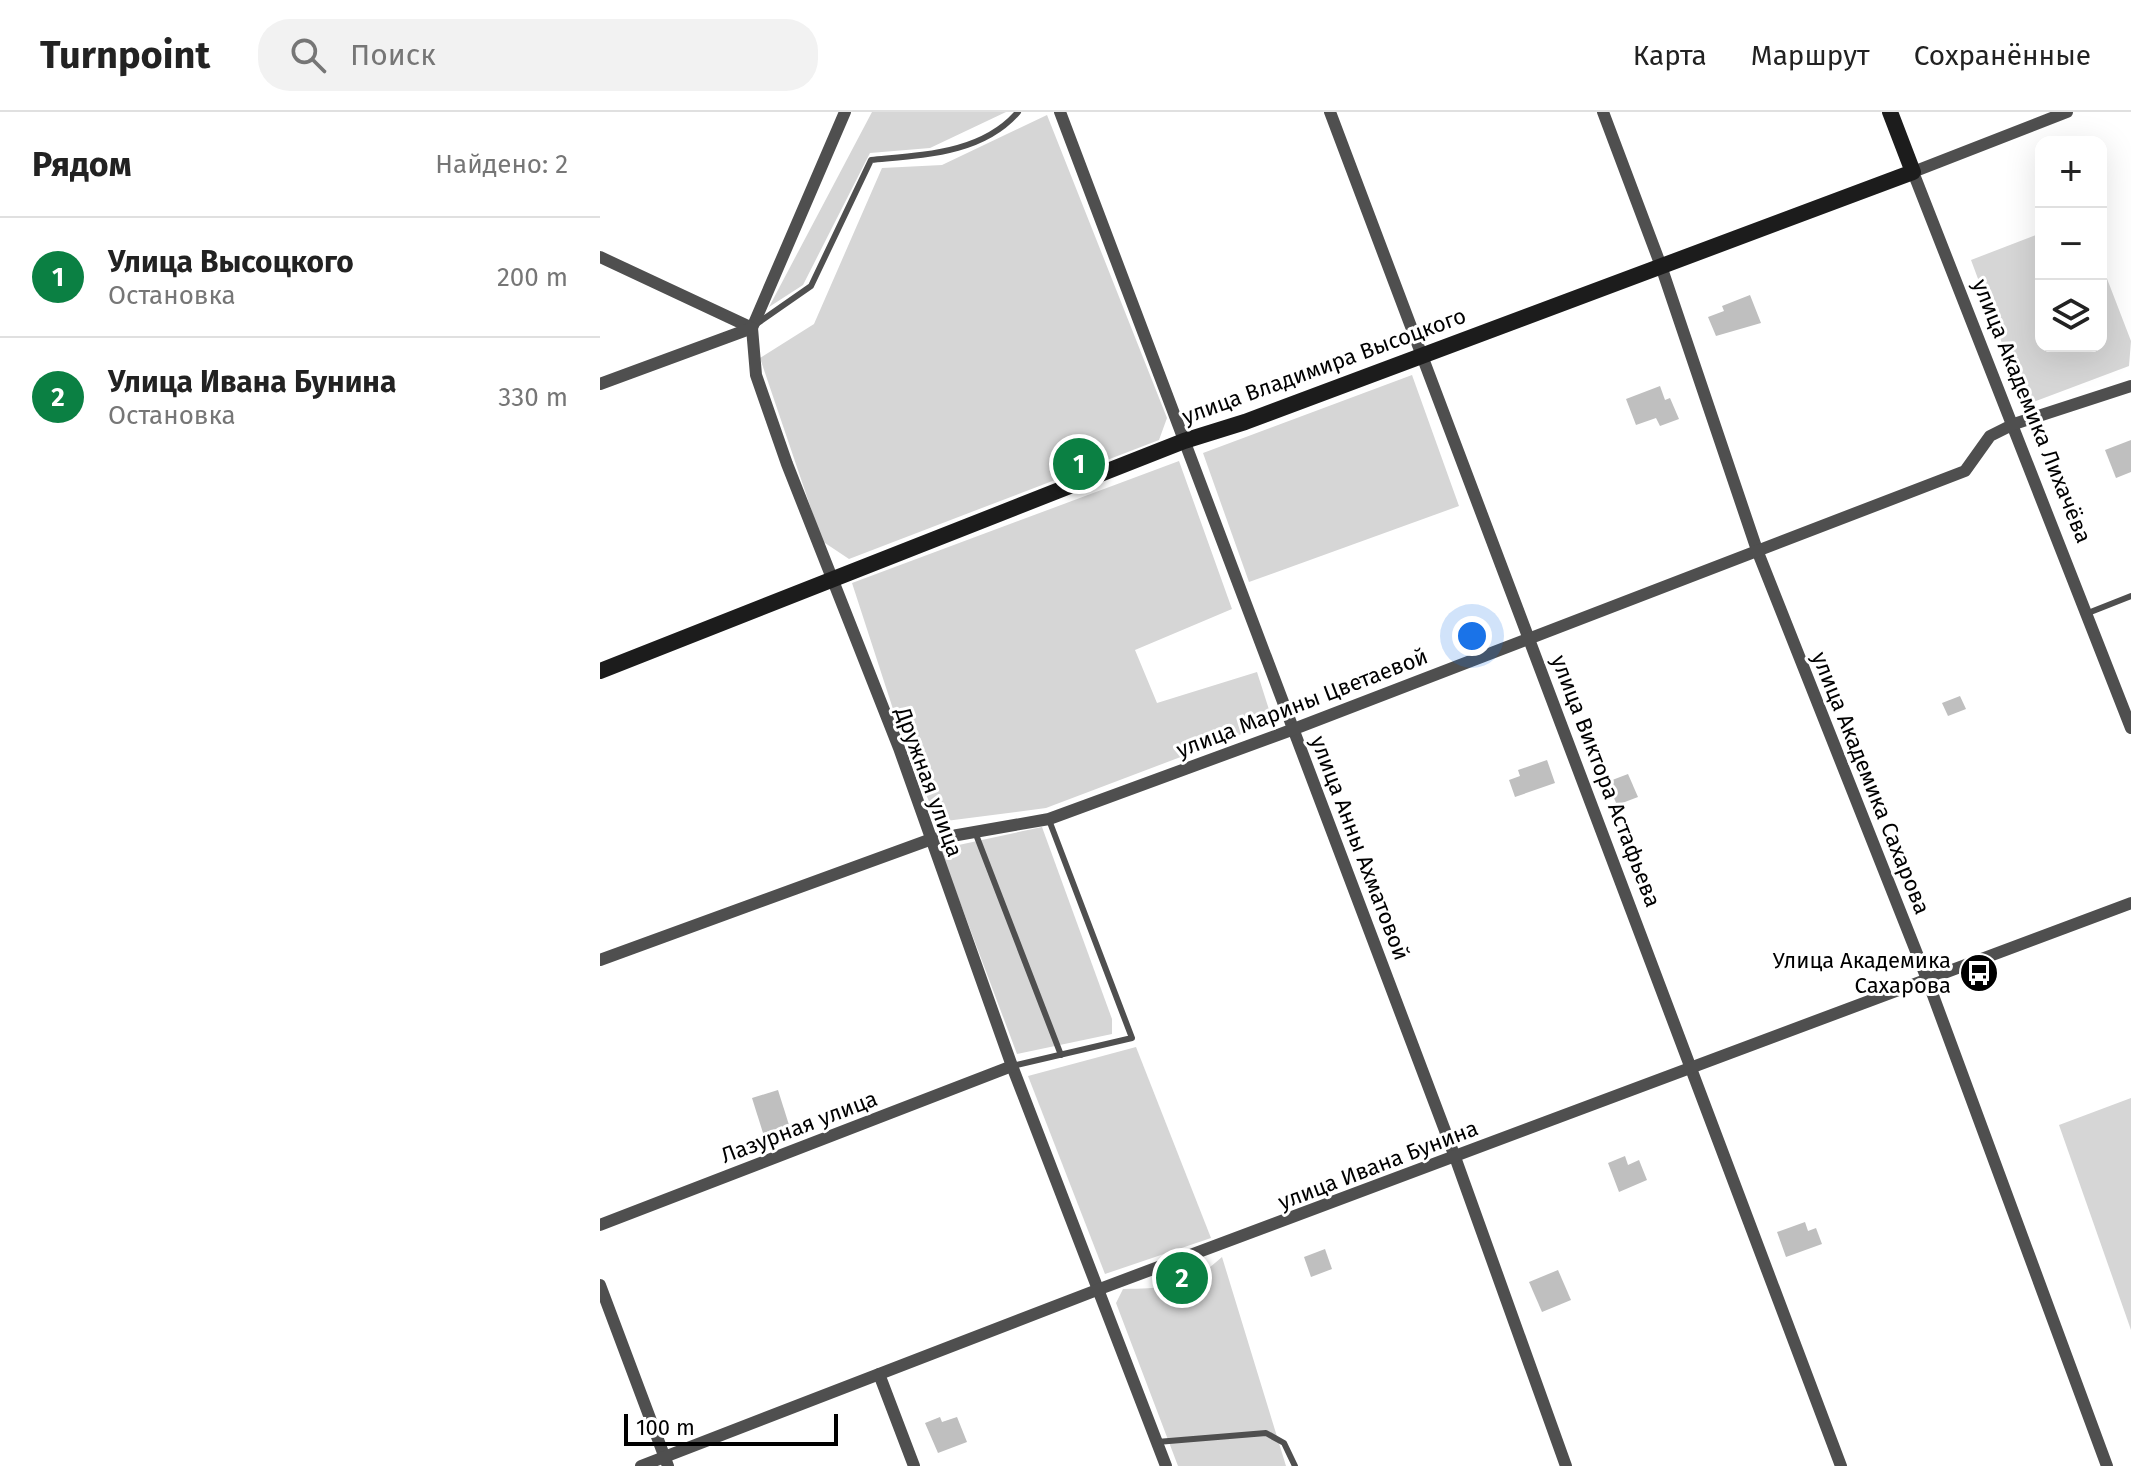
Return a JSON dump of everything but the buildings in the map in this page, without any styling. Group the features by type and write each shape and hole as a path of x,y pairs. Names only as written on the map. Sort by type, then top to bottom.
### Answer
{"street":[{"name":"Дружная улица","path":"845,112 752,328 756,375 899,748 929,840 1012,1066 1166,1466"},
{"name":"улица Анны Ахматовой","path":"1060,112 1455,1157 1566,1466"},
{"name":"улица Виктора Астафьева","path":"1330,112 1841,1466"},
{"name":"улица Академика Сахарова","path":"1603,112 1661,266 1757,550 1927,979 2107,1466"},
{"name":"улица Академика Лихачёва","path":"1890,112 2131,728"},
{"name":"улица Владимира Высоцкого","path":"600,671 1184,441 1245,422 2067,112"},
{"path":"600,257 752,328"},
{"path":"600,384 752,328"},
{"name":"улица Марины Цветаевой","path":"600,960 929,840 1049,819 1294,729 1965,471 1990,436 2014,424 2131,386"},
{"name":"улица Ивана Бунина","path":"641,1466 666,1461 1097,1290 2131,903"},
{"name":"Лазурная улица","path":"600,1225 1012,1066"},
{"path":"600,1285 666,1461"},
{"path":"879,1374 914,1466"}],"lane":[{"path":"752,328 811,286 871,160 928,155 975,143 1007,125 1018,112"},
{"path":"2088,613 2131,596"},
{"path":"1012,1066 1132,1038 1049,819"},
{"path":"975,832 1061,1055"},
{"path":"1157,1442 1266,1433 1284,1443 1295,1466"}],"shaded area":[{"path":"872,112 1006,112 930,148 870,153 803,285 769,307"},
{"path":"1047,115 1167,418 1159,440 849,559 822,541 760,358 814,324 882,168 942,165"},
{"path":"2035,235 2035,352 2107,352 2107,279 2131,341 2129,366 2025,405 1971,260"},
{"path":"1412,375 1459,506 1249,582 1203,453"},
{"path":"1179,461 1232,609 1135,650 1157,703 1257,672 1273,722 1046,808 938,822 905,746 852,583"},
{"path":"1042,827 1112,1019 1112,1034 1017,1054 940,849"},
{"path":"1136,1047 1211,1238 1105,1274 1028,1076"},
{"path":"2131,1098 2131,1330 2059,1125"},
{"path":"1222,1257 1286,1466 1178,1466 1116,1303 1123,1289 1177,1284 1199,1275"}],"place":[{"name":"Улица Высоцкого","path":"1079,464"},
{"name":"Улица Академика Сахарова","path":"1979,973"},
{"name":"Улица Ивана Бунина","path":"1182,1278"}]}
